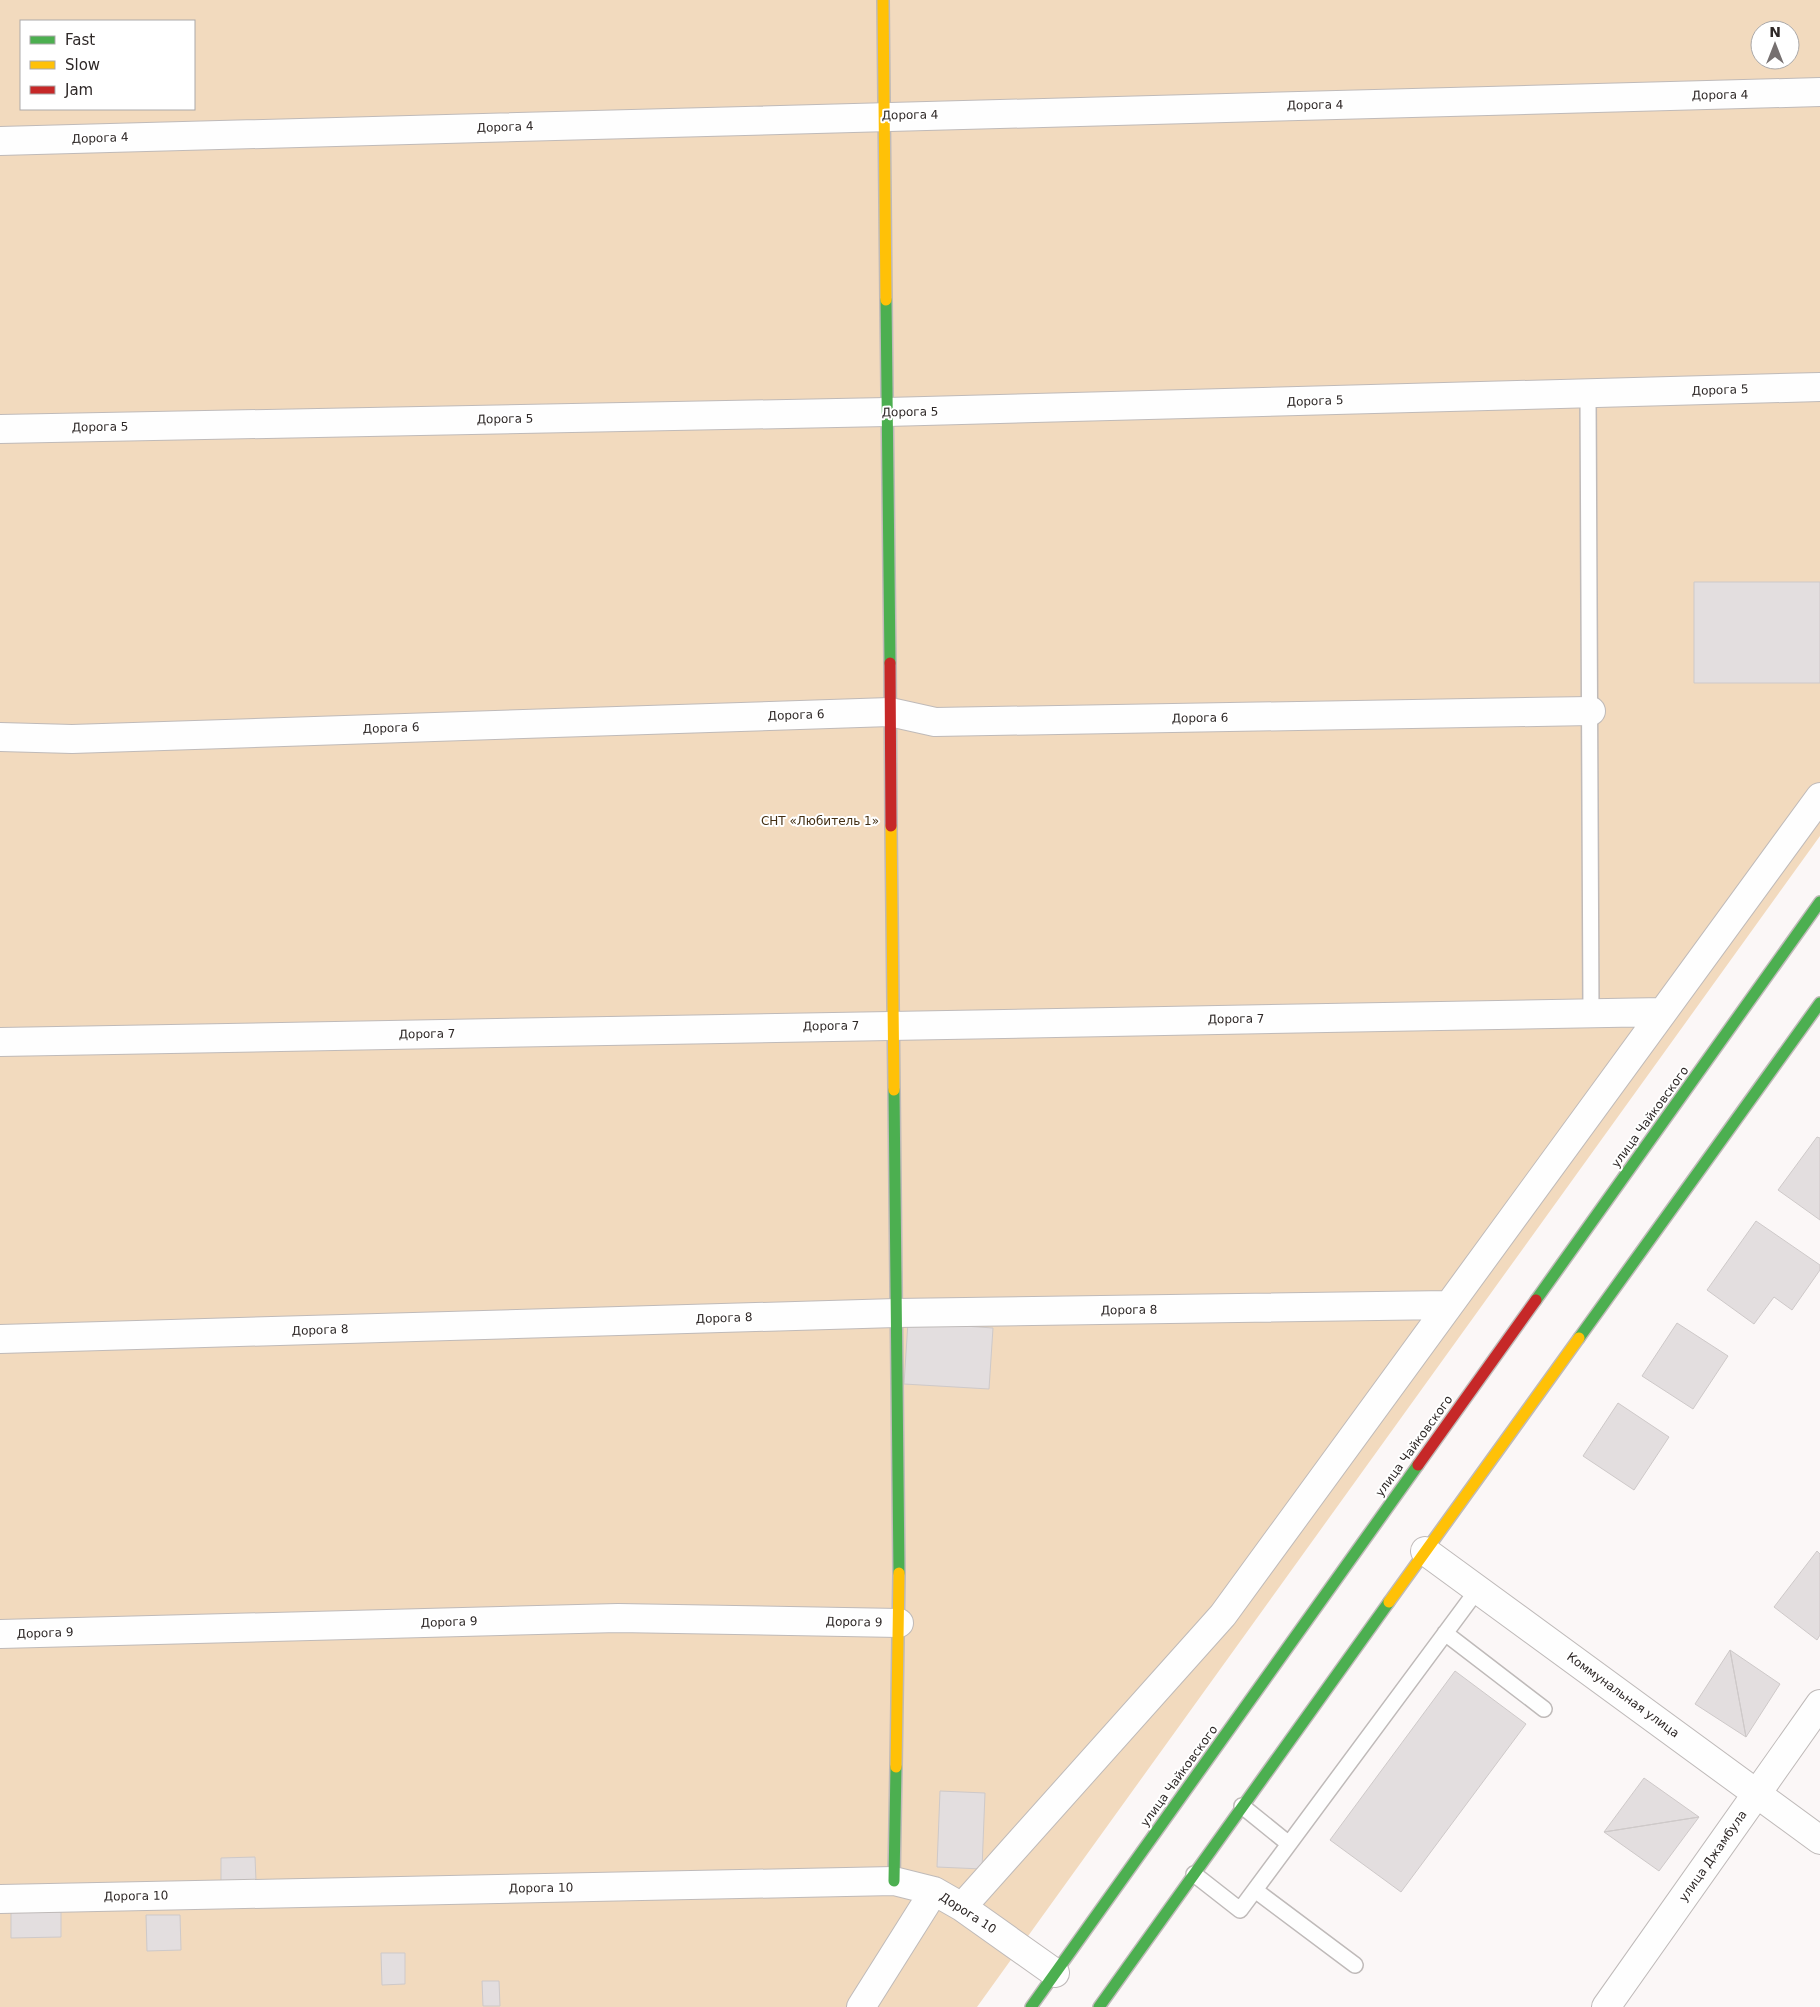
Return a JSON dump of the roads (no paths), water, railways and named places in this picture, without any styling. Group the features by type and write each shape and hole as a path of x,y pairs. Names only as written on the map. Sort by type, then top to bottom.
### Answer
{"main road":[{"path":"883,0 899,1623 894,1881"},
{"name":"улица Чайковского","path":"1031,2007 1820,902"},
{"path":"1099,2007 1425,1550 1820,1002"}],"street":[{"name":"Дорога 4","path":"0,141 1820,92"},
{"name":"Дорога 5","path":"0,428 887,412 1820,387"},
{"name":"Дорога 6","path":"0,737 82,738 890,712 935,722 1591,711"},
{"path":"962,1907 1223,1615 1820,797"},
{"name":"Дорога 7","path":"0,1042 1663,1012"},
{"name":"Дорога 8","path":"0,1339 896,1313 1449,1305"},
{"name":"Коммунальная улица","path":"1425,1550 1820,1840"},
{"name":"Дорога 9","path":"0,1634 618,1618 899,1623"},
{"name":"улица Джамбула","path":"1606,2007 1820,1704"},
{"name":"Дорога 10","path":"0,1899 894,1881 934,1891 962,1907 1055,1973"},
{"path":"861,2007 934,1891"}],"lane":[{"path":"1588,393 1591,1013"},
{"path":"1194,1874 1240,1910 1478,1589"},
{"path":"1445,1633 1544,1709"},
{"path":"1242,1806 1289,1844"},
{"path":"1255,1890 1355,1965"}],"park label":[{"name":"СНТ «Любитель 1»","path":"820,821"}]}
